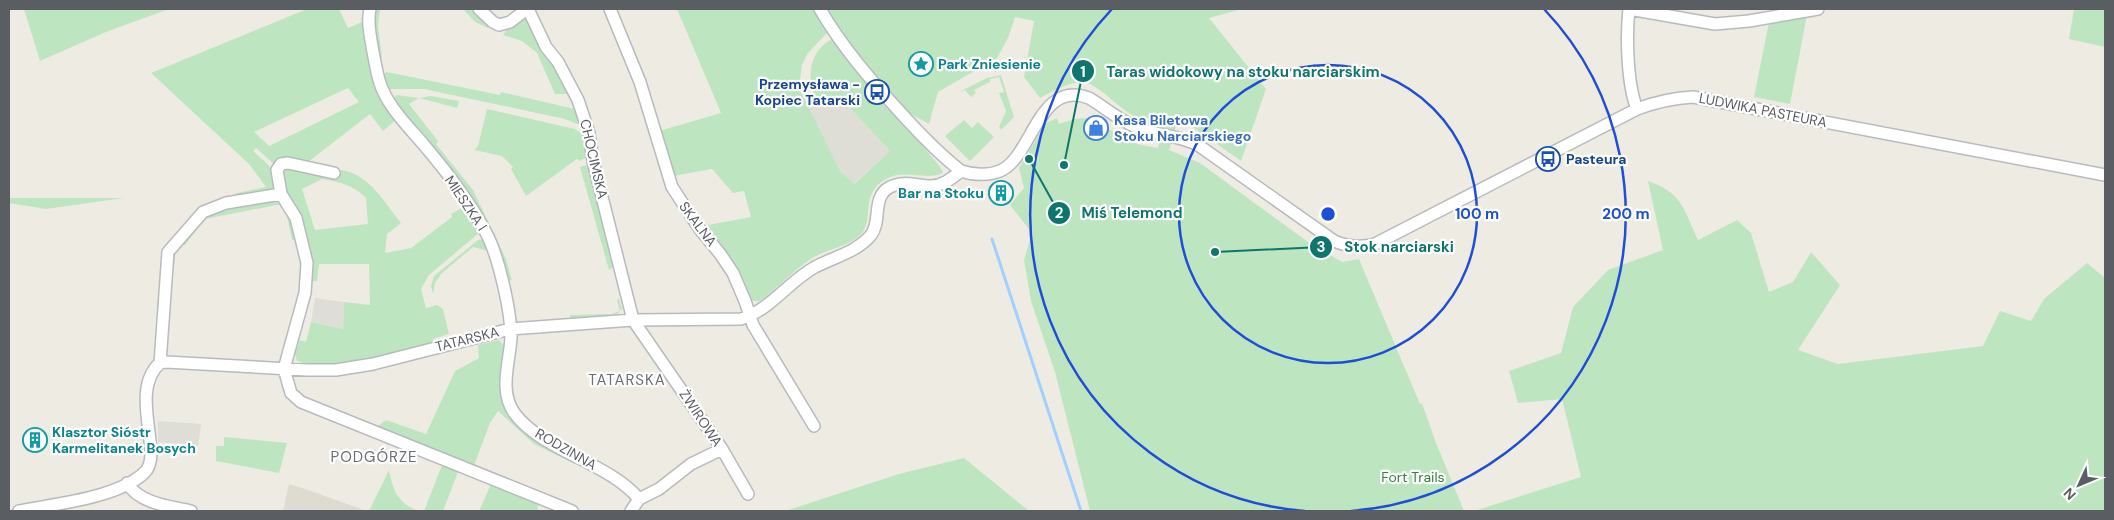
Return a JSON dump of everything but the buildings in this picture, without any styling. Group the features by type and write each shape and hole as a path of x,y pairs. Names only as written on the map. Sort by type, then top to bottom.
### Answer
{"street":[{"name":"MIESZKA I","path":"370,9 369,26 379,81 392,106 451,179 486,231 496,254 510,329"},
{"path":"479,9 499,25 510,22 527,9"},
{"name":"CHOCIMSKA","path":"527,9 546,47 558,62 578,100 589,133 633,320"},
{"name":"SKALNA","path":"610,9 640,82 672,186 699,228 733,273 753,325 814,426"},
{"path":"820,9 846,51 862,71 913,126 961,171"},
{"path":"1637,109 1632,97 1627,27 1629,9 1716,24 1749,21 1818,9"},
{"name":"LUDWIKA PASTEURA","path":"961,171 971,174 1002,170 1014,161 1040,117 1047,109 1063,99 1081,95 1137,128 1189,140 1334,241 1348,246 1366,246 1375,244 1637,109 1655,102 1693,97 2105,175"},
{"path":"334,173 288,163 281,164 277,170 281,194 296,218 307,263 305,293 284,369 291,393 301,402 572,511"},
{"name":"TATARSKA","path":"160,363 343,370 510,329 633,320 741,319 750,316 814,268 846,254 872,234 878,204 882,194 889,188 904,183 931,186 944,183 961,171"},
{"path":"19,511 98,495 127,484 144,474 150,466 146,393 151,376 160,363 168,252 203,212 226,203 281,194"},
{"name":"ŻWIROWA","path":"633,320 722,449 748,494"},
{"name":"RODZINNA","path":"510,329 506,373 507,396 515,414 540,435 620,482 639,499"},
{"path":"631,511 639,499 659,489 691,464 722,449"},
{"path":"127,484 148,501 191,511"}],"shaded area":[{"path":"839,96 890,151 853,184 840,171 809,108"},
{"path":"315,298 344,302 343,329 311,322"},
{"path":"158,421 201,424 198,446 158,442"},
{"path":"289,484 311,491 367,511 283,511"}],"green space":[{"path":"24,9 169,9 106,32 40,61"},
{"path":"307,9 339,9 348,28 362,22 372,77 383,99 398,118 383,131 370,114 308,162 276,166 256,148 253,151 274,173 276,185 274,192 253,196 233,194 266,187 249,164 151,73","holes":["348,88 359,102 269,146 254,132"]},
{"path":"374,9 380,9 378,27 382,57 377,59 373,37"},
{"path":"463,9 471,9 490,23 488,28 475,22"},
{"path":"677,9 815,9 828,32 808,53 802,65 800,80 803,95 840,171 854,184 890,151 839,96 818,104 812,86 811,68 813,59 818,51 832,39 849,63 878,96 877,98 888,109 890,107 943,172 934,176 900,175 886,179 873,191 870,198 867,220 862,233 846,244 814,257 760,301 753,301 749,298 705,228 708,225 751,217 744,191 733,193 712,169 673,176 659,131 721,113"},
{"name":"Fort Trails","path":"820,9 1242,9 1209,18 1266,89 1241,161 1191,126 1177,123 1169,150 1200,163 1308,242 1342,262 1359,259 1420,404 1422,403 1464,511 1090,511 1055,372 1031,301 1024,260 1032,233 1010,205 1024,188 1019,168 1046,123 1057,118 1059,124 1087,118 1100,123 1131,142 1158,148 1164,125 1155,125 1138,119 1101,91 1085,82 1067,85 1040,98 1024,77 1034,21 1015,17 1008,38 997,58 938,92 929,124 891,103"},
{"path":"2074,9 2105,9 2105,47 2069,39"},
{"path":"1807,15 1790,104 1754,97 1769,22"},
{"path":"526,16 570,94 555,94 537,53 522,41 503,35 511,24"},
{"path":"387,72 500,95 501,92 579,110 582,124 424,89 390,89 386,87 381,76"},
{"path":"1001,75 1014,117 1001,130 999,127 1006,111 999,93 1004,92 999,77 990,79 990,82 974,90 976,93 971,97 965,90 959,92 987,78"},
{"path":"397,95 419,98 409,104 438,141 436,144 473,190 506,259 512,280 508,281 502,259 393,104 393,98"},
{"path":"431,96 459,101 457,108 419,98"},
{"path":"487,109 575,129 585,136 587,157 580,161 577,159 526,196 511,169 513,167 502,156 474,150 478,146"},
{"path":"964,120 972,128 978,122 994,137 970,161 945,136"},
{"path":"586,165 589,167 616,265 609,270 580,167"},
{"path":"281,167 335,177 342,170 361,177 376,190 401,223 387,234 385,253 411,248 452,217 451,214 465,206 480,231 479,233 429,275 421,289 426,308 437,305 443,309 449,334 433,339 433,343 365,361 346,364 311,365 297,361 295,354 300,340 306,342 311,322 343,329 344,302 370,305 369,264 319,264 317,281 311,281 284,189","holes":["322,179 351,187 366,198 368,224 315,230 302,189"]},
{"path":"1648,181 1659,185 1675,197 1685,211 1698,240 1737,220 1751,233 1769,292 1793,282 1811,252 1840,285 1798,350 1838,364 1983,346 2000,311 2031,321 2044,299 2087,263 2105,278 2105,511 1474,511 1581,477 1562,399 1518,403 1509,371 1561,353 1573,307 1608,270 1663,250"},
{"path":"9,198 124,198 46,209 9,203"},
{"path":"277,198 285,204 298,240 292,240 286,212 282,204 205,219 185,245 176,245 213,210"},
{"path":"483,239 488,251 473,247 441,274 435,283 433,294 431,286 434,276 478,240"},
{"path":"176,245 174,268 171,267 172,251"},
{"path":"619,299 622,309 620,311 617,300"},
{"path":"620,311 617,314 570,318 570,315 611,314"},
{"path":"499,340 504,346 500,383 502,396 534,437 577,465 534,444 498,411 490,423 473,468 377,427 386,420 426,434 455,371 479,358 478,345"},
{"path":"224,437 287,443 279,473 216,461 216,446 224,446"},
{"path":"964,458 1029,511 785,511 899,474"},
{"path":"442,465 458,472 443,511 424,511"},
{"path":"389,470 397,495 406,504 419,511 369,511"},
{"path":"491,484 539,503 537,511 479,511"}],"waterway":[{"path":"992,239 1081,511"}],"place":[{"name":"Park Zniesienie","path":"921,64"},
{"name":"Przemysława - Kopiec Tatarski","path":"877,92"},
{"name":"Kasa Biletowa Stoku Narciarskiego","path":"1096,128"},
{"name":"Miś Telemond","path":"1029,159"},
{"name":"Pasteura","path":"1548,159"},
{"name":"Taras widokowy na stoku narciarskim","path":"1064,165"},
{"name":"Bar na Stoku","path":"1001,193"},
{"name":"Stok narciarski","path":"1215,252"},
{"name":"Klasztor Sióstr Karmelitanek Bosych","path":"35,440"}],"district":[{"name":"TATARSKA","path":"627,380"},
{"name":"PODGÓRZE","path":"374,457"}]}
